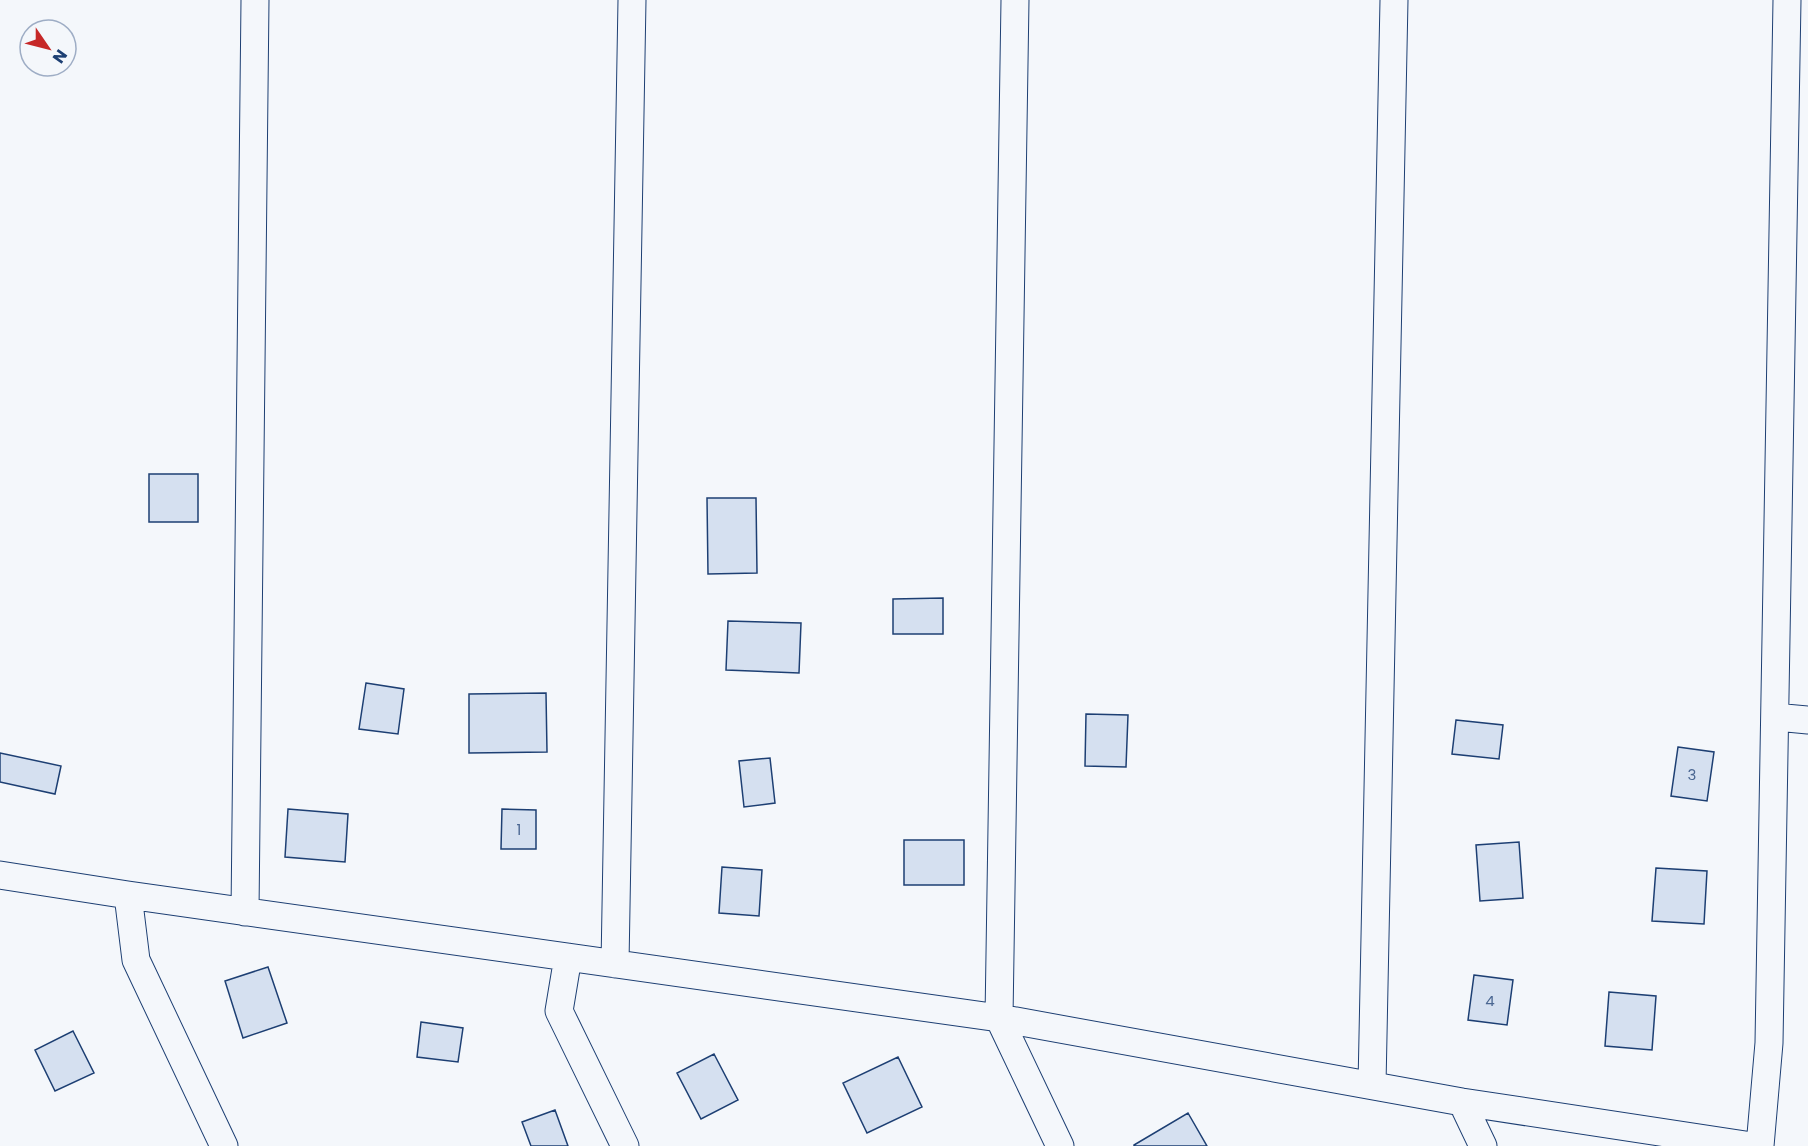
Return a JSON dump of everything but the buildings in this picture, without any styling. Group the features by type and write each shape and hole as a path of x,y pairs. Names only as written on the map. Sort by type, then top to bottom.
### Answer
{"street":[{"path":"245,912 255,0"},
{"path":"615,964 632,0"},
{"path":"1015,0 999,1018 1060,1146"},
{"path":"1372,1085 1394,0"},
{"path":"1760,1146 1770,1043 1787,0"},
{"path":"1774,717 1808,720"},
{"path":"0,875 128,896 999,1018 1462,1102 1752,1146"},
{"path":"128,896 136,960 224,1146"},
{"path":"568,957 559,1011 625,1146"},
{"path":"1462,1102 1483,1146"}]}
